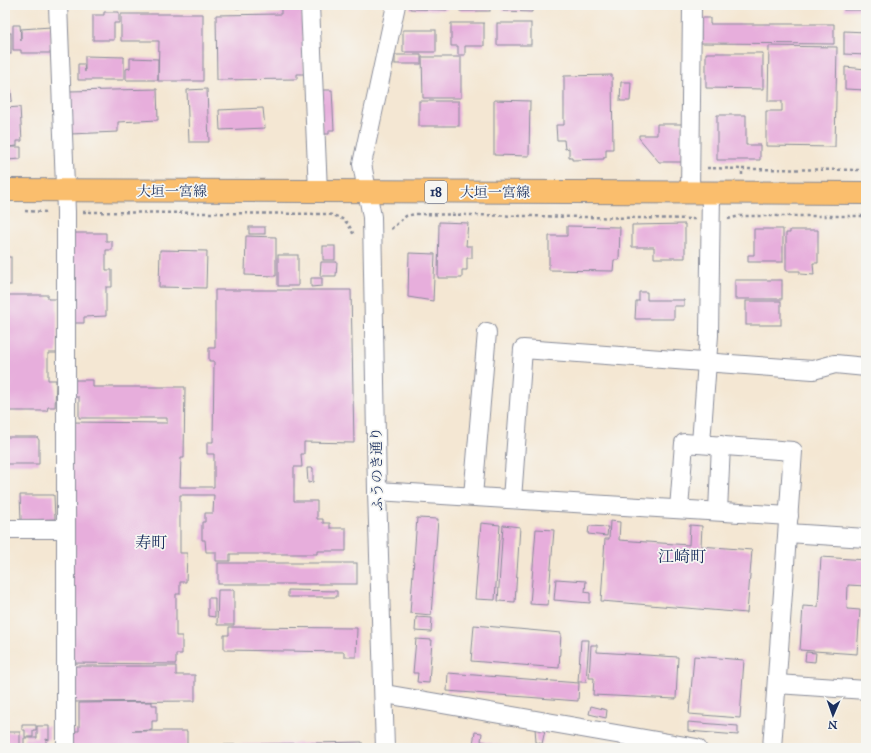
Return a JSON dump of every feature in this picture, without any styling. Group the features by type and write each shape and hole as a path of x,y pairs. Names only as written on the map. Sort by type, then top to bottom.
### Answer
{"main road":[{"name":"大垣一宮線","path":"5,190 65,201 318,191 866,193"}],"street":[{"path":"58,5 65,201 66,748"},
{"path":"310,5 318,191"},
{"name":"ふうのき通り","path":"385,748 385,694 377,491 373,237 372,217 366,192 362,164 396,5"},
{"path":"679,509 707,362 709,335 700,193 692,5"},
{"path":"473,496 487,332"},
{"path":"512,498 523,349 813,370 835,364 866,367"},
{"path":"692,443 793,451 789,525 772,748"},
{"path":"718,511 721,445"},
{"path":"377,491 718,511 866,538"},
{"path":"5,529 66,529"},
{"path":"777,684 866,690"},
{"path":"385,694 663,745 697,748"}],"path":[{"path":"705,168 866,170"},
{"path":"742,169 742,175"},
{"path":"20,211 65,201 327,214 341,216 351,227 354,237 389,237 391,227 406,216 415,214 691,219"},
{"path":"678,212 678,218"},
{"path":"728,219 740,216 866,216"}],"building":[{"path":"236,5 302,5 304,74 297,74 297,79 217,80 216,15 281,14 281,8 236,8"},
{"path":"410,5 447,5 447,10 410,9"},
{"path":"460,5 490,5 490,11 460,11"},
{"path":"503,5 532,5 532,12 503,11"},
{"path":"844,5 865,5 865,10 844,10"},
{"path":"104,12 119,12 119,23 114,23 114,40 93,40 93,15 104,15"},
{"path":"121,14 203,14 203,81 158,81 159,41 121,41"},
{"path":"701,18 710,18 710,24 834,24 834,44 701,43"},
{"path":"451,23 484,23 484,46 465,46 465,55 458,55 458,46 451,46"},
{"path":"497,23 531,23 531,45 497,45"},
{"path":"13,25 20,25 21,41 21,29 51,27 51,53 21,53 21,50 13,50"},
{"path":"403,30 436,30 436,52 403,52"},
{"path":"844,31 866,32 866,55 844,54"},
{"path":"5,33 11,33 11,54 5,54"},
{"path":"769,46 837,47 835,147 766,146 766,111 782,111 782,101 768,101"},
{"path":"706,53 763,53 763,89 706,88"},
{"path":"395,55 421,55 421,64 395,64"},
{"path":"85,56 124,57 124,80 78,80 78,64 84,64 85,72"},
{"path":"422,57 461,57 461,98 423,98"},
{"path":"130,58 158,59 158,80 126,80 126,69 130,68"},
{"path":"845,67 866,69 866,90 845,89"},
{"path":"612,75 613,149 606,149 606,157 604,157 604,159 572,160 572,157 569,157 569,148 565,149 564,140 557,140 556,125 564,125 564,76"},
{"path":"621,82 631,82 630,101 620,101"},
{"path":"157,89 158,120 118,122 118,132 70,134 69,91"},
{"path":"207,89 209,142 189,142 187,90"},
{"path":"5,90 11,90 12,101 5,102"},
{"path":"320,90 332,90 334,130 329,130 329,134 322,134"},
{"path":"494,100 530,101 529,156 494,155"},
{"path":"419,101 459,101 459,126 419,126"},
{"path":"20,107 22,141 17,141 17,146 8,147 5,108"},
{"path":"263,108 265,128 220,130 219,110"},
{"path":"717,115 746,115 746,145 760,145 760,160 717,160"},
{"path":"657,124 682,124 682,162 659,162 639,138 639,135 657,135"},
{"path":"7,147 21,147 21,159 7,160"},
{"path":"439,222 468,223 466,246 472,246 472,258 467,258 467,270 462,270 462,278 438,278"},
{"path":"685,224 685,258 654,258 654,247 632,247 632,225"},
{"path":"567,226 620,227 619,260 614,260 613,271 549,270 549,236 567,236"},
{"path":"249,227 265,227 265,234 249,234"},
{"path":"754,229 783,229 783,262 748,262 748,255 754,255"},
{"path":"790,230 818,230 818,263 813,263 814,275 800,274 800,271 786,271 786,233 790,233"},
{"path":"72,233 106,233 106,241 112,241 112,250 106,250 106,270 112,270 112,287 106,287 106,316 84,317 84,323 72,323"},
{"path":"246,236 276,237 276,276 245,275"},
{"path":"323,246 335,246 335,260 323,260"},
{"path":"160,250 207,251 206,288 159,287"},
{"path":"409,253 435,254 433,301 408,297"},
{"path":"278,255 298,255 298,286 278,286"},
{"path":"5,257 11,257 11,285 5,285"},
{"path":"321,262 337,262 336,276 320,276"},
{"path":"311,278 322,278 322,286 311,287"},
{"path":"735,280 782,280 782,299 735,299"},
{"path":"215,290 351,290 354,443 304,442 304,454 301,454 302,467 294,467 294,501 317,501 317,519 323,519 323,523 330,523 330,528 346,528 346,551 317,551 317,554 230,554 230,561 216,561 216,552 206,552 205,540 202,540 202,522 205,522 205,513 213,513 214,495 180,495 180,553 187,553 186,582 180,582 180,594 176,594 176,636 182,636 182,654 176,654 176,664 69,663 71,422 167,423 167,418 79,418 79,397 70,397 70,380 93,380 93,387 185,387 184,458 181,458 180,487 214,487 214,454 207,454 207,442 213,442 214,361 209,361 209,348 215,348"},
{"path":"639,292 647,292 647,300 684,300 684,306 674,306 674,319 635,319 636,301 639,301"},
{"path":"5,295 48,295 48,299 57,299 57,353 48,353 48,380 56,380 55,407 48,407 47,411 5,411"},
{"path":"746,301 781,301 781,325 746,325"},
{"path":"5,437 37,437 39,440 39,464 5,464"},
{"path":"307,468 313,468 313,482 308,483"},
{"path":"5,485 8,485 8,505 5,505"},
{"path":"20,495 54,495 55,519 21,520"},
{"path":"417,518 438,519 431,615 410,613"},
{"path":"610,521 620,522 619,540 689,545 690,525 702,526 701,546 752,550 747,613 601,601 605,539 609,539"},
{"path":"481,523 500,525 495,600 475,599"},
{"path":"503,525 520,527 515,602 498,601"},
{"path":"589,526 608,527 607,536 588,534"},
{"path":"536,529 554,530 548,605 530,604"},
{"path":"821,557 866,560 866,586 848,585 847,609 860,610 857,654 800,650 803,606 818,607"},
{"path":"218,563 357,563 357,584 218,584"},
{"path":"556,579 586,581 585,592 590,593 590,603 554,600"},
{"path":"218,590 234,590 234,625 217,625"},
{"path":"288,590 337,591 337,597 288,597"},
{"path":"208,598 215,598 215,617 208,616"},
{"path":"416,617 432,618 431,632 415,631"},
{"path":"474,625 561,633 559,668 471,661"},
{"path":"229,627 357,628 356,657 344,657 344,652 224,650 224,635 229,635"},
{"path":"416,639 432,640 429,683 417,682 418,673 413,673"},
{"path":"581,640 589,640 586,682 578,682"},
{"path":"591,645 597,645 597,652 678,657 676,699 593,695 594,678 589,678"},
{"path":"806,652 816,653 815,662 805,661"},
{"path":"694,656 744,660 740,718 689,714"},
{"path":"70,666 176,666 176,675 195,675 195,701 70,702"},
{"path":"448,673 579,683 578,701 447,691"},
{"path":"152,702 152,705 157,705 157,721 152,721 152,730 132,731 187,731 187,748 71,748 71,731 79,731 79,703"},
{"path":"591,706 607,710 606,718 589,714"},
{"path":"688,722 738,726 738,735 688,731"},
{"path":"22,725 36,725 36,730 33,730 33,737 25,737 25,730 22,730"},
{"path":"37,726 49,726 49,740 46,739 46,748 24,748 24,738 37,738"},
{"path":"535,728 545,730 542,744 536,742"},
{"path":"5,732 20,732 20,748 5,748"},
{"path":"475,732 482,733 481,741 509,748 480,748 480,744 473,744"},
{"path":"362,742 362,748 222,748 222,745"}],"district":[{"name":"寿町","path":"151,542"},
{"name":"江崎町","path":"682,556"}]}
